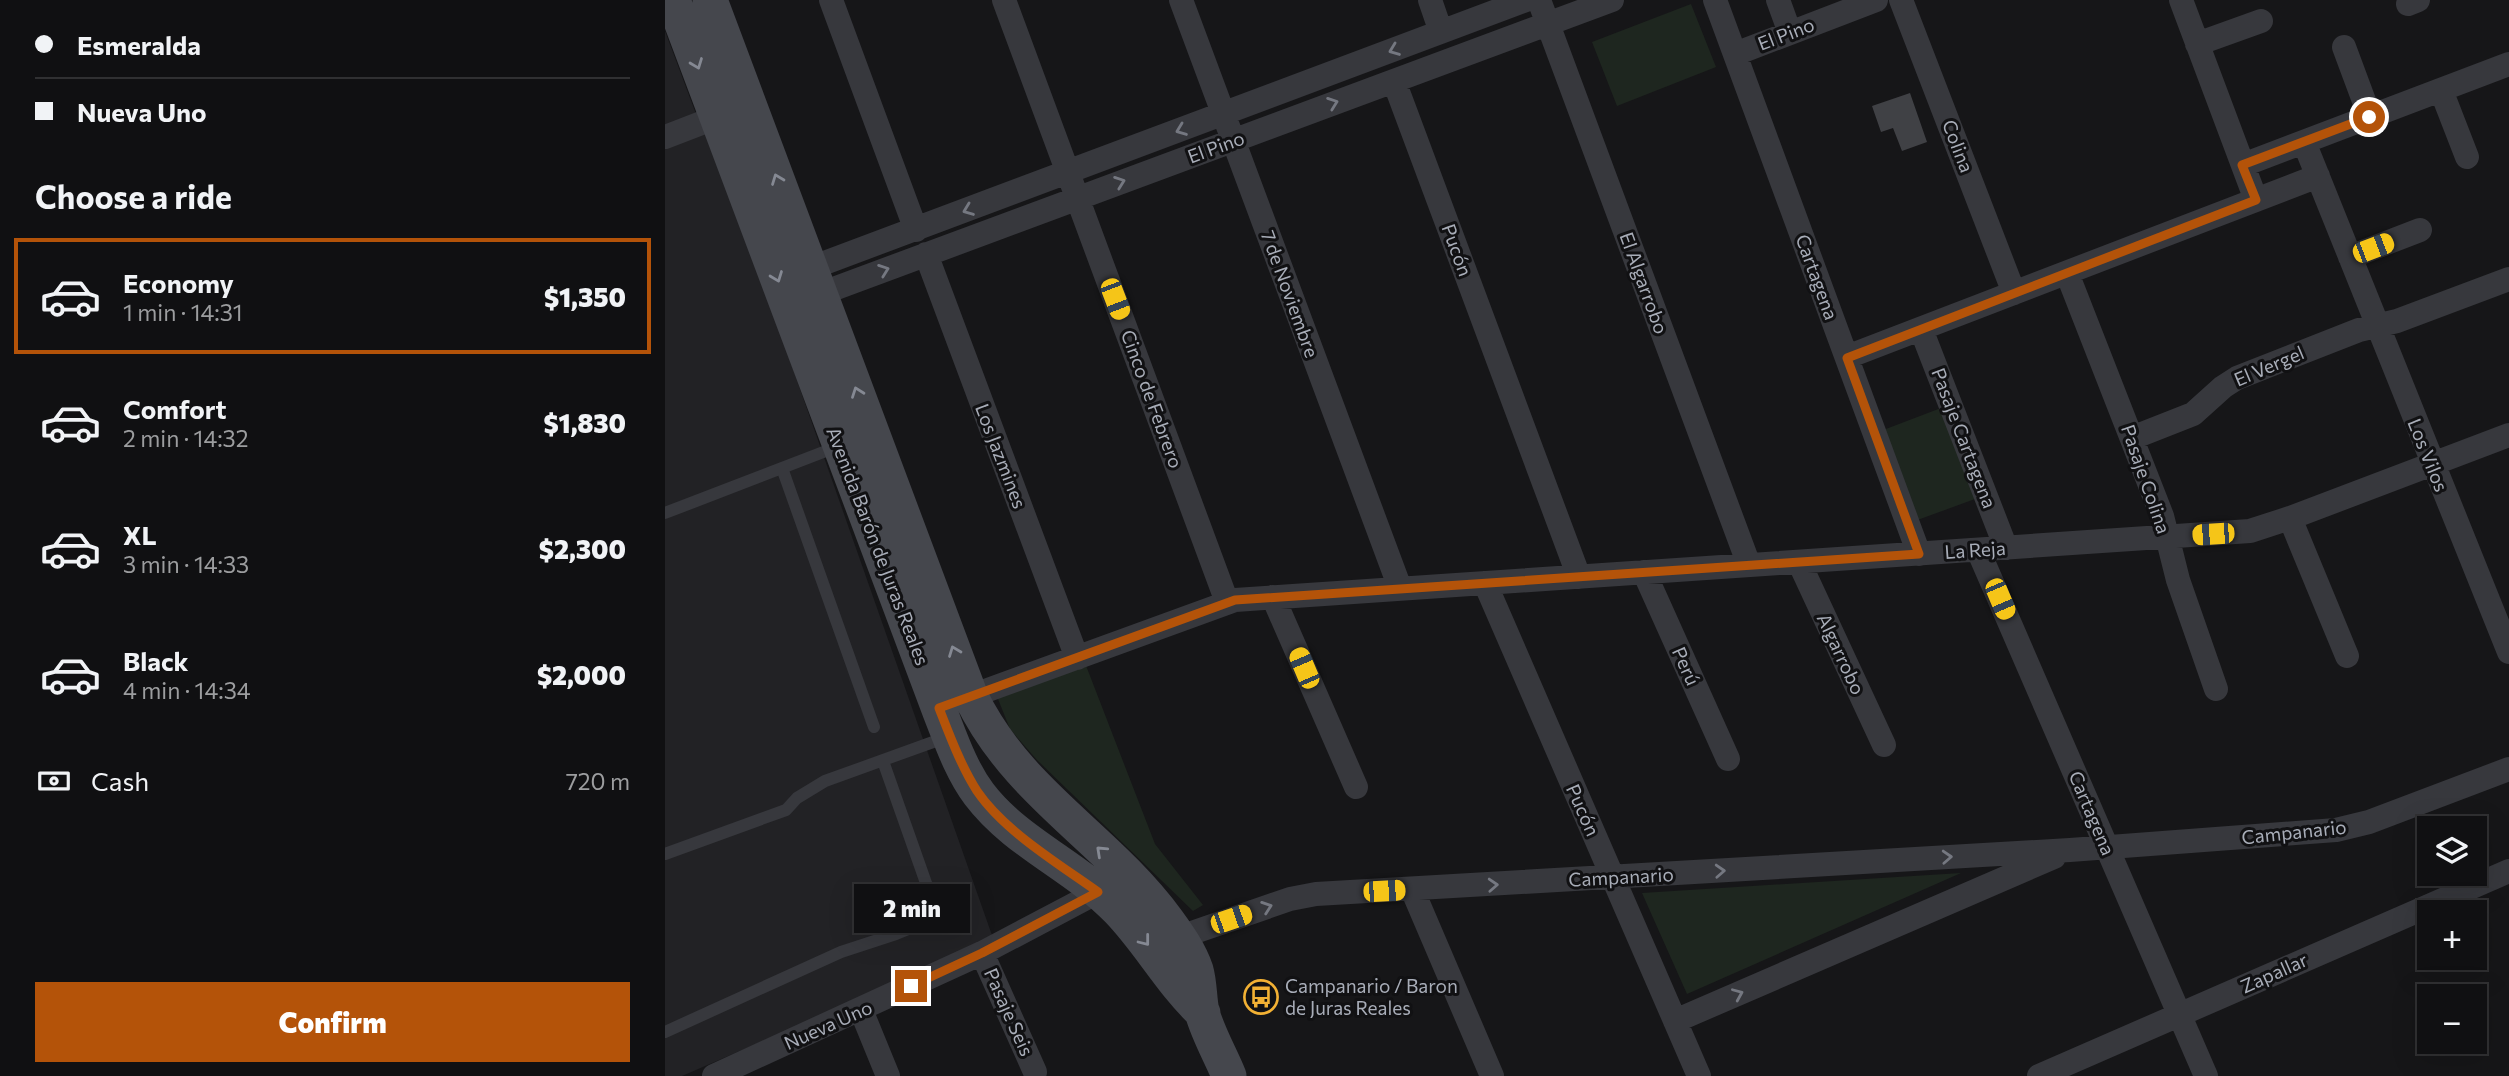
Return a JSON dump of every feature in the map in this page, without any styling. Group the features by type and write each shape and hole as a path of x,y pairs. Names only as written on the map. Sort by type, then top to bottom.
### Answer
{"street":[{"name":"Avenida Barón de Juras Reales","path":"673,0 717,117 856,440 982,720 1014,764 1046,798 1113,884 1135,928 1176,985 1203,1013"},
{"name":"Avenida Barón de Juras Reales","path":"710,0 815,281 856,440 944,722 962,765 979,793 1001,819 1165,917 1196,970 1203,1013 1229,1076"},
{"path":"831,0 916,230"},
{"name":"Cinco de Febrero","path":"1004,0 1227,602"},
{"name":"7 de Noviembre","path":"1181,0 1400,588"},
{"path":"1430,0 1441,32"},
{"name":"El Pino","path":"815,281 916,230 1526,0"},
{"name":"El Algarrobo","path":"1539,0 1749,565"},
{"name":"El Pino","path":"815,281 926,254 1612,0"},
{"name":"Cartagena","path":"1715,0 1919,554"},
{"path":"1778,0 1790,33"},
{"name":"El Pino","path":"1735,54 1876,0"},
{"name":"Colina","path":"1901,0 2014,293"},
{"path":"2181,0 2256,200"},
{"path":"2197,44 2261,21"},
{"path":"2344,47 2369,117"},
{"path":"2242,165 2509,64"},
{"name":"Pucón","path":"1394,81 1579,577"},
{"path":"2441,90 2467,157"},
{"path":"665,137 749,105"},
{"name":"Los Vilos","path":"2304,142 2509,652"},
{"path":"1847,358 2318,176"},
{"path":"2350,257 2420,230"},
{"name":"Los Jazmines","path":"926,254 1077,658"},
{"name":"Pasaje Colina","path":"2067,273 2162,516 2178,580 2216,689"},
{"name":"El Vergel","path":"2132,439 2193,414 2237,378 2359,330 2397,321 2509,279"},
{"name":"Pasaje Cartagena","path":"1921,329 2006,548"},
{"name":"La Reja","path":"944,722 971,697 1227,602 2250,531 2509,435"},
{"path":"2290,518 2347,656"},
{"name":"Cartagena","path":"1978,550 2206,1076"},
{"name":"Algarrobo","path":"1799,562 1884,746"},
{"name":"Perú","path":"1644,572 1728,759"},
{"name":"Pucón","path":"1485,583 1699,1076"},
{"path":"1273,597 1356,787"},
{"name":"Campanario","path":"1179,937 1303,896 2070,850 2336,830 2387,816 2509,769"},
{"name":"Campanario","path":"1675,1021 2070,850"},
{"name":"Zapallar","path":"2039,1076 2509,871"},
{"name":"Nueva Uno","path":"730,1073 982,953 1113,884"},
{"path":"1412,889 1492,1076"},
{"name":"Pasaje Seis","path":"982,953 1035,1072"},
{"path":"861,1010 888,1076"}],"lane":[{"path":"665,513 856,440"},
{"path":"782,468 874,727"},
{"path":"665,854 786,810 810,788 883,761 944,722"},
{"path":"665,1032 841,952 937,917 883,761"}],"shaded area":[{"path":"1691,4 1716,67 1617,106 1592,42"},
{"path":"665,31 696,114 665,125"},
{"path":"709,130 994,941 682,1076 665,1076 665,147"},
{"path":"1941,408 1975,499 1912,522 1878,432"},
{"path":"1085,663 1155,844 1203,905 1193,911 1037,760 1010,729 996,694"},
{"path":"1961,873 1687,994 1642,893"}],"building":[{"path":"1910,93 1927,142 1902,151 1893,128 1881,132 1872,106"}],"place":[{"name":"Campanario / Baron de Juras Reales","path":"1261,997"}],"route":[{"path":"911,986 982,953 1098,892 1001,819 979,793 962,765 939,708 1235,600 1919,554 1847,358 2256,200 2242,165 2369,117"}]}
